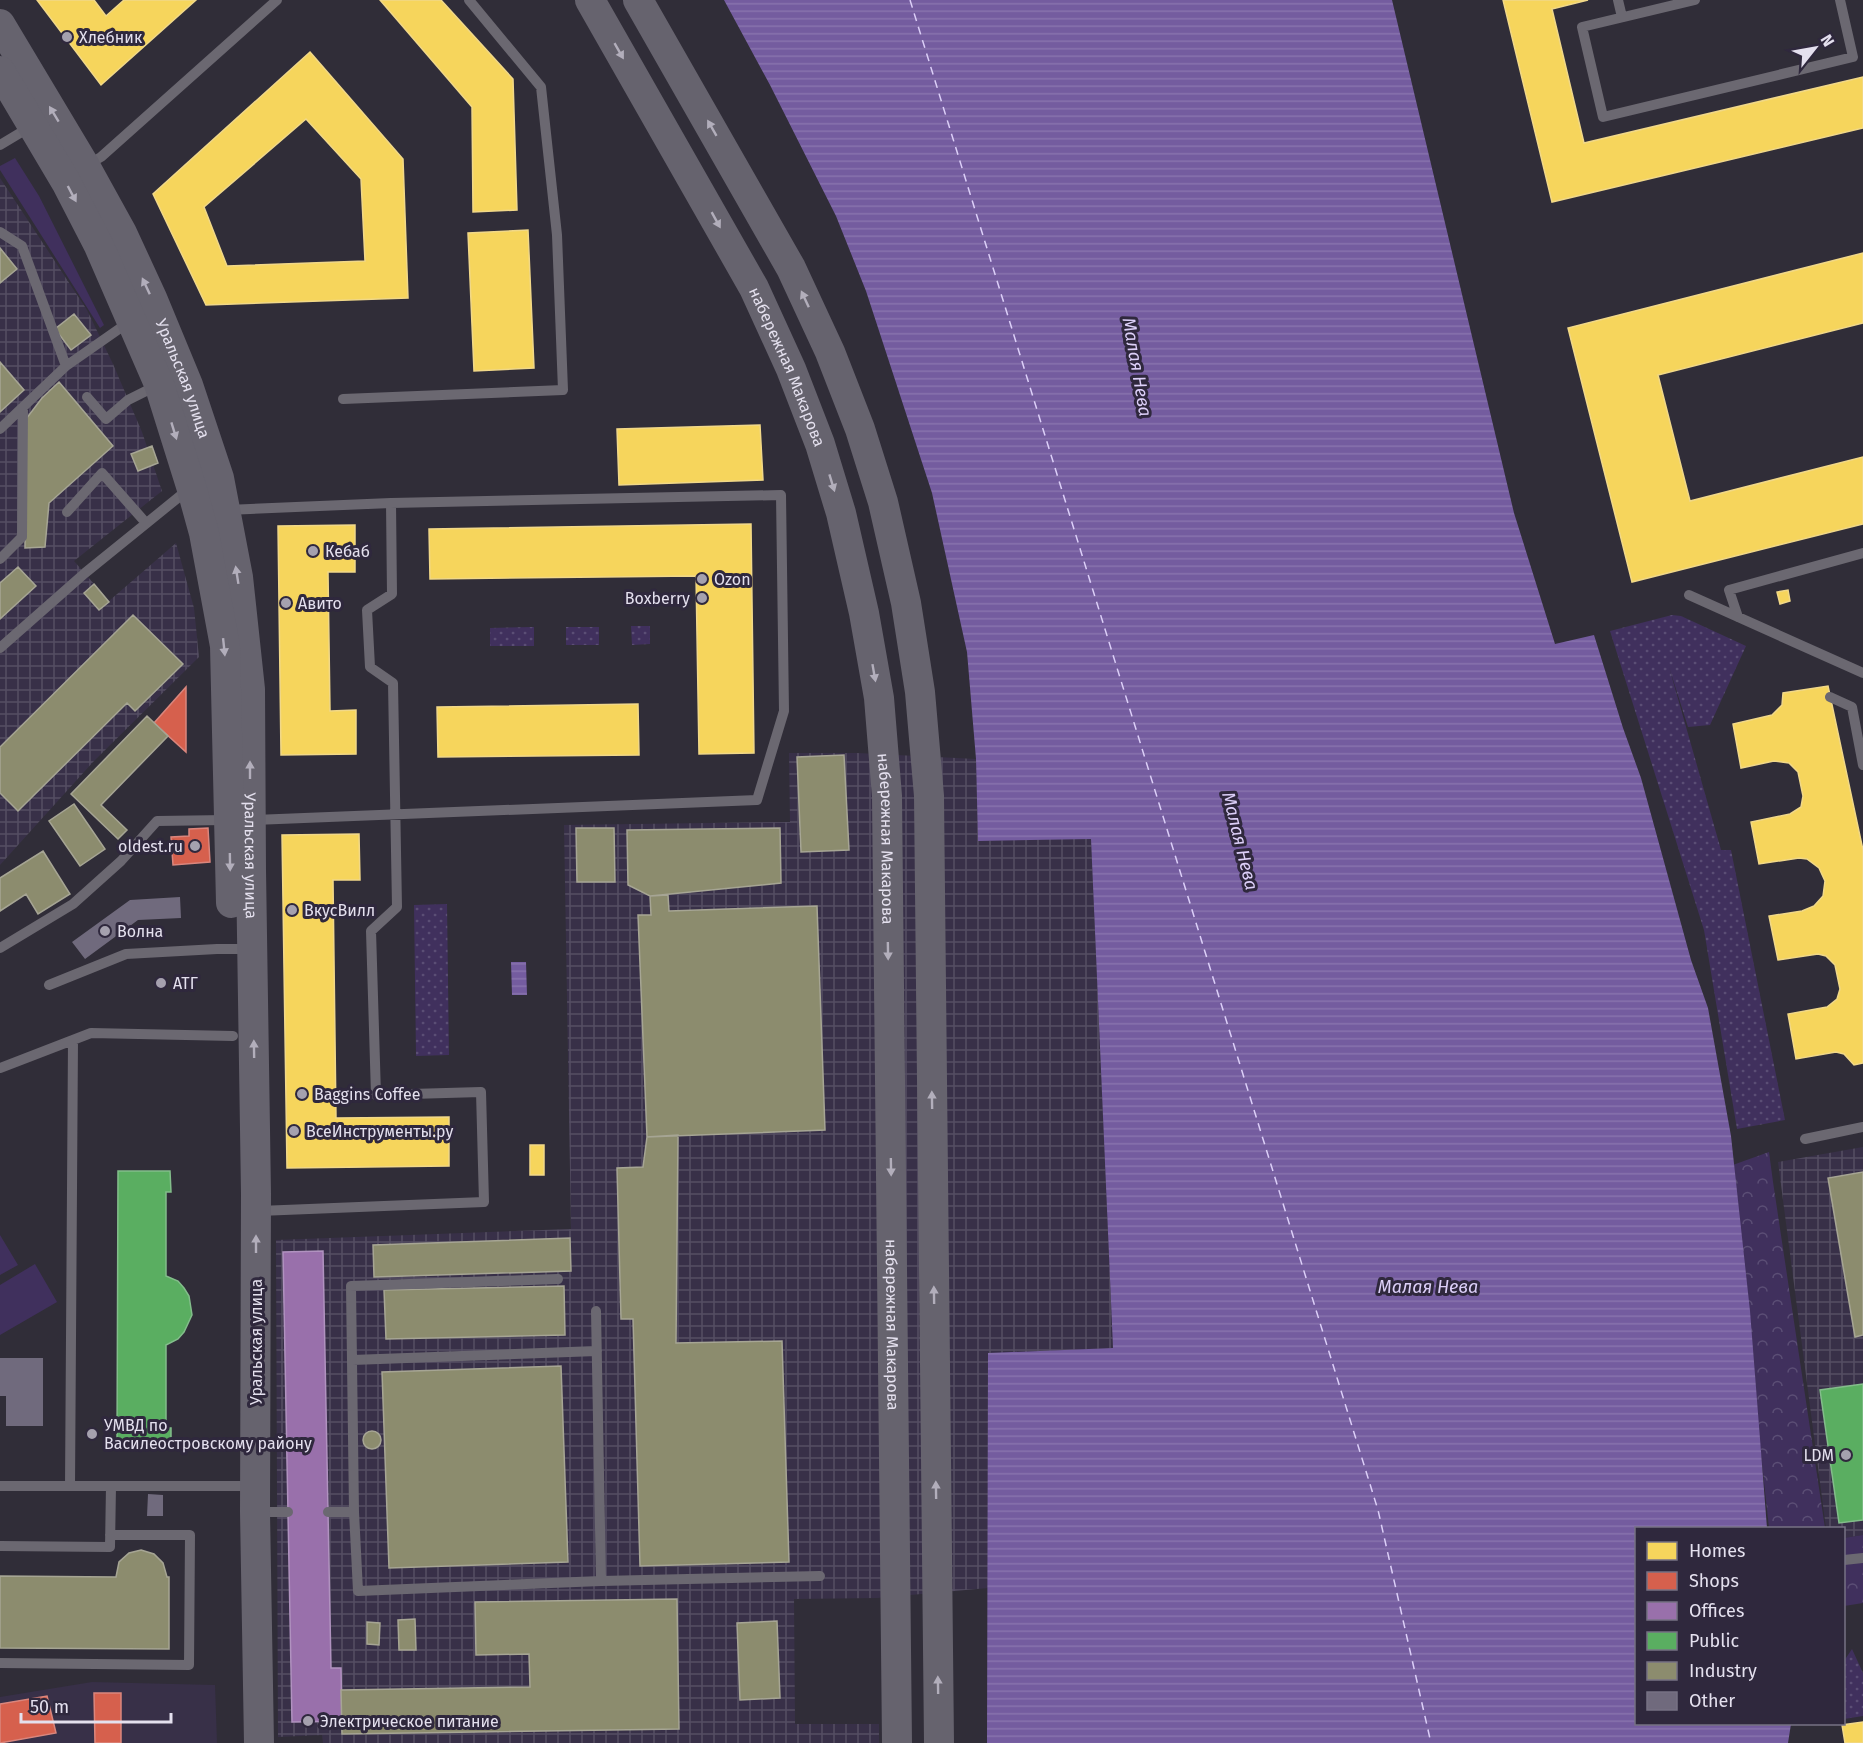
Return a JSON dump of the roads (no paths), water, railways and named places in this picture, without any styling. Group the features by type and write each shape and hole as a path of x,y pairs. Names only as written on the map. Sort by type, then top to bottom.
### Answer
{"main road":[{"name":"набережная Макарова","path":"590,0 754,288 791,369 820,444 842,513 864,613 879,698 887,796 897,1743"},
{"path":"638,0 791,268 830,352 861,429 883,502 906,603 920,692 928,784 939,1743"},
{"name":"Уральская улица","path":"0,24 85,166 122,233 152,298 188,385 212,513 238,577 249,677 240,820 242,949 256,1211 243,1743"},
{"name":"Уральская улица","path":"0,71 66,182 99,246 159,384 205,482"},
{"name":"Уральская улица","path":"242,949 233,1036 248,1499 259,1743"}],"lane":[{"path":"85,166 101,157 277,0"},
{"path":"343,399 563,390 557,235 541,87 469,0"},
{"path":"1618,0 1622,17"},
{"path":"1695,0 1582,27 1603,117 1853,57 1840,0"},
{"path":"0,145 33,125"},
{"path":"0,232 22,246 66,366"},
{"path":"0,429 66,366 132,320"},
{"path":"87,397 106,419 128,400 159,384"},
{"path":"0,560 22,537 22,408"},
{"path":"67,512 102,473 146,523"},
{"path":"0,648 146,523 205,482"},
{"path":"0,948 73,904 121,861 157,822 758,800 784,711 781,495 391,503 212,513"},
{"path":"256,1211 484,1202 481,1092 376,1095 372,931 397,907 393,683 370,667 367,610 392,594 391,503"},
{"path":"1738,617 1729,590 1863,553"},
{"path":"1689,595 1863,673"},
{"path":"1830,697 1852,707 1859,727 1863,765"},
{"path":"50,985 126,954 242,949"},
{"path":"0,1068 91,1033 233,1036"},
{"path":"70,1486 73,1040"},
{"path":"1805,1139 1863,1127"},
{"path":"558,1279 351,1286 357,1591 601,1581 820,1576"},
{"path":"596,1311 601,1581"},
{"path":"352,1359 597,1351"},
{"path":"0,1486 111,1486 248,1499 288,1512"},
{"path":"0,1546 110,1547 111,1486"},
{"path":"328,1512 354,1512"},
{"path":"0,1664 189,1665 190,1535 110,1535"},
{"path":"1845,1560 1863,1558"}],"water":[{"name":"Малая Нева","path":"724,0 1392,0 1514,513 1555,644 1594,635 1641,778 1691,960 1708,1008 1731,1136 1750,1311 1767,1527 1635,1527 1635,1725 1791,1725 1788,1743 987,1743 988,1353 1113,1348 1091,839 978,841 976,759 967,652 932,493 866,291 836,216"},
{"path":"511,962 526,962 527,995 512,995"}],"place":[{"name":"Хлебник","path":"67,37"},
{"name":"Кебаб","path":"313,551"},
{"name":"Ozon","path":"702,579"},
{"name":"Boxberry","path":"702,598"},
{"name":"Авито","path":"286,603"},
{"name":"oldest.ru","path":"195,846"},
{"name":"ВкусВилл","path":"292,910"},
{"name":"Волна","path":"105,931"},
{"name":"АТГ","path":"161,983"},
{"name":"Baggins Coffee","path":"302,1094"},
{"name":"ВсеИнструменты.ру","path":"294,1131"},
{"name":"УМВД по Василеостровскому району","path":"92,1434"},
{"name":"LDM","path":"1846,1455"},
{"name":"Электрическое питание","path":"308,1721"}]}
